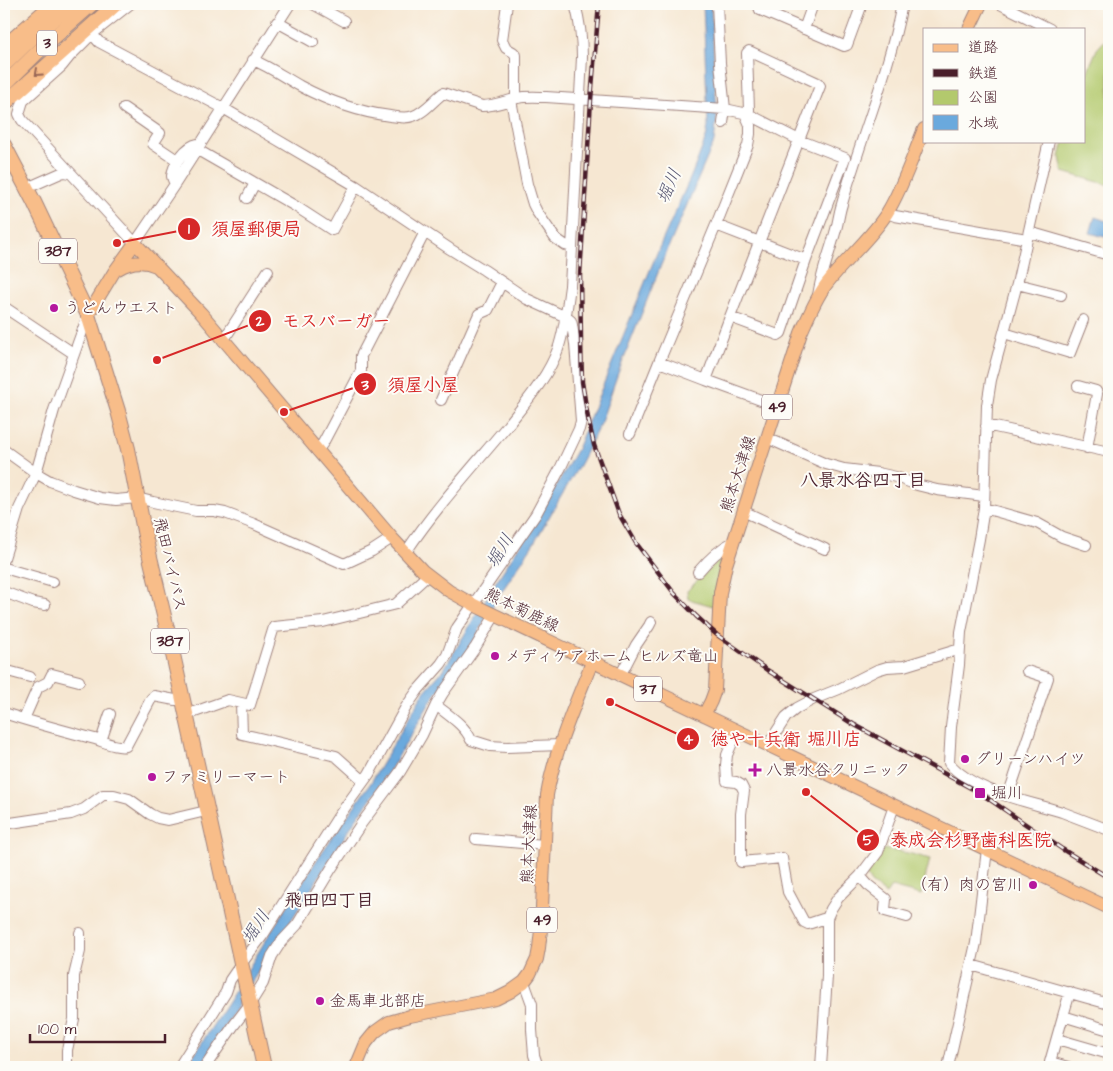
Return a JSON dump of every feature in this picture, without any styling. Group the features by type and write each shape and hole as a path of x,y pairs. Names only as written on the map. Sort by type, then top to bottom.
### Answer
{"highway":[{"name":"3","path":"4,65 71,4"},
{"name":"3","path":"4,85 44,46 92,4"},
{"name":"3","path":"4,104 90,32 116,4"},
{"name":"3","path":"4,47 50,6"},
{"path":"4,42 50,6"},
{"name":"飛田バイパス","path":"4,145 27,188 88,315 118,412 128,449 137,498 264,1067"},
{"path":"4,162 15,177 27,188"}],"main road":[{"path":"969,28 981,4"},
{"name":"熊本大津線","path":"704,715 715,690 720,593 726,565 801,333 825,286 875,229 893,202 923,131"},
{"path":"88,315 97,298 135,243"},
{"name":"熊本菊鹿線","path":"135,243 201,313 392,538 423,571 449,591 493,615 620,676 1109,908"},
{"path":"114,272 132,262 142,261 157,267"},
{"name":"熊本大津線","path":"356,1067 366,1043 375,1032 389,1022 496,999 524,982 530,974 537,959 541,930 544,845 550,776 592,662"}],"street":[{"path":"130,4 90,32 62,66 23,101 19,114 22,120 135,243 290,4"},
{"path":"313,4 344,20"},
{"path":"507,4 502,40 506,48 516,55 513,99 532,204 555,238 565,245 572,247"},
{"path":"406,552 421,529 524,405 551,366 558,349 566,317 570,286 580,99 582,38 580,19 575,4"},
{"path":"717,4 723,123"},
{"path":"758,4 760,10 844,46 847,45 862,4"},
{"path":"804,29 813,4"},
{"path":"730,317 781,334 806,260 850,160 882,80 902,4"},
{"path":"1000,4 1048,28"},
{"path":"277,22 313,42"},
{"path":"90,32 99,42 223,108 356,186 527,299 566,317 572,325 582,414 579,428 536,514 457,628 447,654 406,707 364,781 300,875 289,896 242,967 230,980 226,992 179,1067"},
{"path":"630,434 748,145 750,125 747,118 747,53 749,51 818,83 820,86 706,380"},
{"path":"253,60 321,96 340,104 380,115 407,118 413,116 422,111 442,93 482,106 526,97 546,97 722,109 748,114 799,140 850,160"},
{"path":"124,108 160,133 153,144 178,160"},
{"path":"1050,142 1017,284 991,380 987,405 984,508 961,632 949,763 958,772 979,786 1109,829"},
{"path":"175,184 172,177 178,160 193,145 332,230 356,186"},
{"path":"818,298 820,280 836,232 850,160"},
{"path":"27,188 61,173 70,173"},
{"path":"247,198 255,183"},
{"path":"886,213 895,216 1028,236 1109,255"},
{"path":"716,225 806,260"},
{"path":"317,451 361,371 360,356 425,232"},
{"path":"223,341 268,271"},
{"path":"441,400 479,314 488,310 502,282"},
{"path":"1017,284 1060,295"},
{"path":"4,308 73,353"},
{"path":"4,558 19,509 36,473 54,410 88,315"},
{"path":"1004,333 1070,353 1083,320"},
{"path":"659,362 777,406"},
{"path":"1078,386 1096,391 1097,394 1087,448"},
{"path":"986,426 1109,452"},
{"path":"767,438 826,464 844,469 878,472 937,490 984,496"},
{"path":"4,450 50,481 74,490 100,498 116,500 137,498 196,511 225,513 344,564 372,551 392,538"},
{"path":"984,508 1036,523 1062,537 1086,545"},
{"path":"743,511 825,550"},
{"path":"698,572 724,546 733,542"},
{"path":"4,568 53,582"},
{"path":"186,715 228,700 250,705 274,627 323,622 396,604 428,575"},
{"path":"4,592 33,603 45,604"},
{"path":"205,1067 263,983 272,956 281,942 297,925 330,869 360,824 400,772 422,735 443,693 475,648 493,615"},
{"path":"620,676 636,645 651,622"},
{"path":"768,745 786,717 797,708 814,699 877,670 887,667 904,666 960,650"},
{"path":"4,670 30,677"},
{"path":"1008,796 1048,678 1027,671"},
{"path":"24,719 38,687 48,682 52,674 78,682"},
{"path":"4,712 39,725 120,747 126,746 154,696 182,700"},
{"path":"241,703 242,734 336,756 364,781"},
{"path":"436,705 468,734 470,740 490,746 507,747 560,745"},
{"path":"101,741 110,714"},
{"path":"737,731 727,755 726,765 727,781 736,782 744,791 741,814 741,862 782,858 788,892 804,922 808,924 827,918"},
{"path":"4,824 71,814 84,809 103,795 114,794 129,800 158,818 168,820 206,811"},
{"path":"821,1067 827,976 827,918 838,898 860,876 878,852 894,806"},
{"path":"476,839 544,845"},
{"path":"948,1067 976,943 987,850"},
{"path":"860,876 886,899 885,911 908,917"},
{"path":"68,1067 67,1050 74,1019 73,987 80,951 80,933"},
{"path":"971,965 1109,1004"},
{"path":"524,982 532,1004 534,1055 538,1067"},
{"path":"1068,1067 1050,1062 1070,992"},
{"path":"1063,1016 1109,1030"},
{"path":"1057,1039 1109,1054"}],"green space":[{"path":"1109,36 1109,185 1063,172 1060,157 1064,142 1086,142 1086,75 1097,49"},
{"path":"726,552 713,606 688,599 687,591"},
{"path":"883,849 930,859 921,895 891,887 886,894 871,883 866,875"}],"water":[{"path":"703,4 711,4 717,117 714,142 661,265 618,373 601,422 581,462 534,543 500,594 469,649 431,701 385,779 354,822 285,930 269,951 200,1067 186,1067 320,855 370,784 424,692 444,669 497,580 541,513 577,449 706,138 708,126"},
{"path":"1095,217 1109,222 1109,238 1090,233"}],"railway":[{"path":"599,4 580,275 582,382 594,445 619,514 636,543 674,593 717,635 767,670 853,724 980,793 1062,849 1109,878"}],"place":[{"name":"須屋郵便局","path":"117,243"},
{"name":"うどんウエスト","path":"54,308"},
{"name":"モスバーガー","path":"157,360"},
{"name":"須屋小屋","path":"284,412"},
{"name":"メディケアホーム ヒルズ竜山","path":"495,656"},
{"name":"徳や十兵衛 堀川店","path":"610,702"},
{"name":"グリーンハイツ","path":"965,759"},
{"name":"八景水谷クリニック","path":"755,770"},
{"name":"ファミリーマート","path":"152,777"},
{"name":"泰成会杉野歯科医院","path":"806,792"},
{"name":"堀川","path":"980,793"},
{"name":"（有）肉の宮川","path":"1033,885"},
{"name":"金馬車北部店","path":"320,1001"}],"district":[{"name":"八景水谷四丁目","path":"863,480"},
{"name":"飛田四丁目","path":"329,900"}]}
